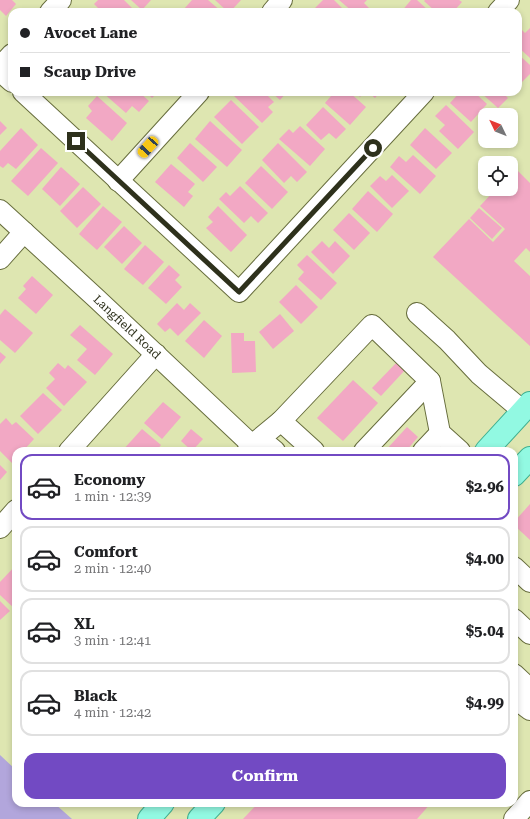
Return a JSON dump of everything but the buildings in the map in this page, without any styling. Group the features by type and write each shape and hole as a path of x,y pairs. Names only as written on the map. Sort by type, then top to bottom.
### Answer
{"main road":[{"path":"490,447 527,407"},
{"path":"518,471 530,458"},
{"path":"149,819 160,807"},
{"path":"199,819 210,807"}],"street":[{"path":"54,8 61,0"},
{"path":"275,8 282,0"},
{"path":"502,8 509,0"},
{"path":"0,67 8,58"},
{"path":"0,71 8,78"},
{"path":"27,96 239,292 420,96"},
{"path":"118,181 195,96"},
{"name":"Langfield Road","path":"0,210 257,447"},
{"path":"0,259 24,232"},
{"path":"417,313 447,340 479,374 527,407"},
{"path":"261,447 281,421 372,325 430,381 440,433 456,447"},
{"path":"73,447 156,354"},
{"path":"368,447 430,381"},
{"path":"281,421 310,447"},
{"path":"427,447 440,433"},
{"path":"0,528 12,514"},
{"path":"518,571 530,582"},
{"path":"518,623 530,634"},
{"path":"518,678 530,689"},
{"path":"518,701 530,710"},
{"path":"514,819 530,801"}],"shaded area":[{"path":"0,755 12,766 12,807 58,807 72,819 0,819"}],"route":[{"path":"76,141 239,292 373,148"}]}
